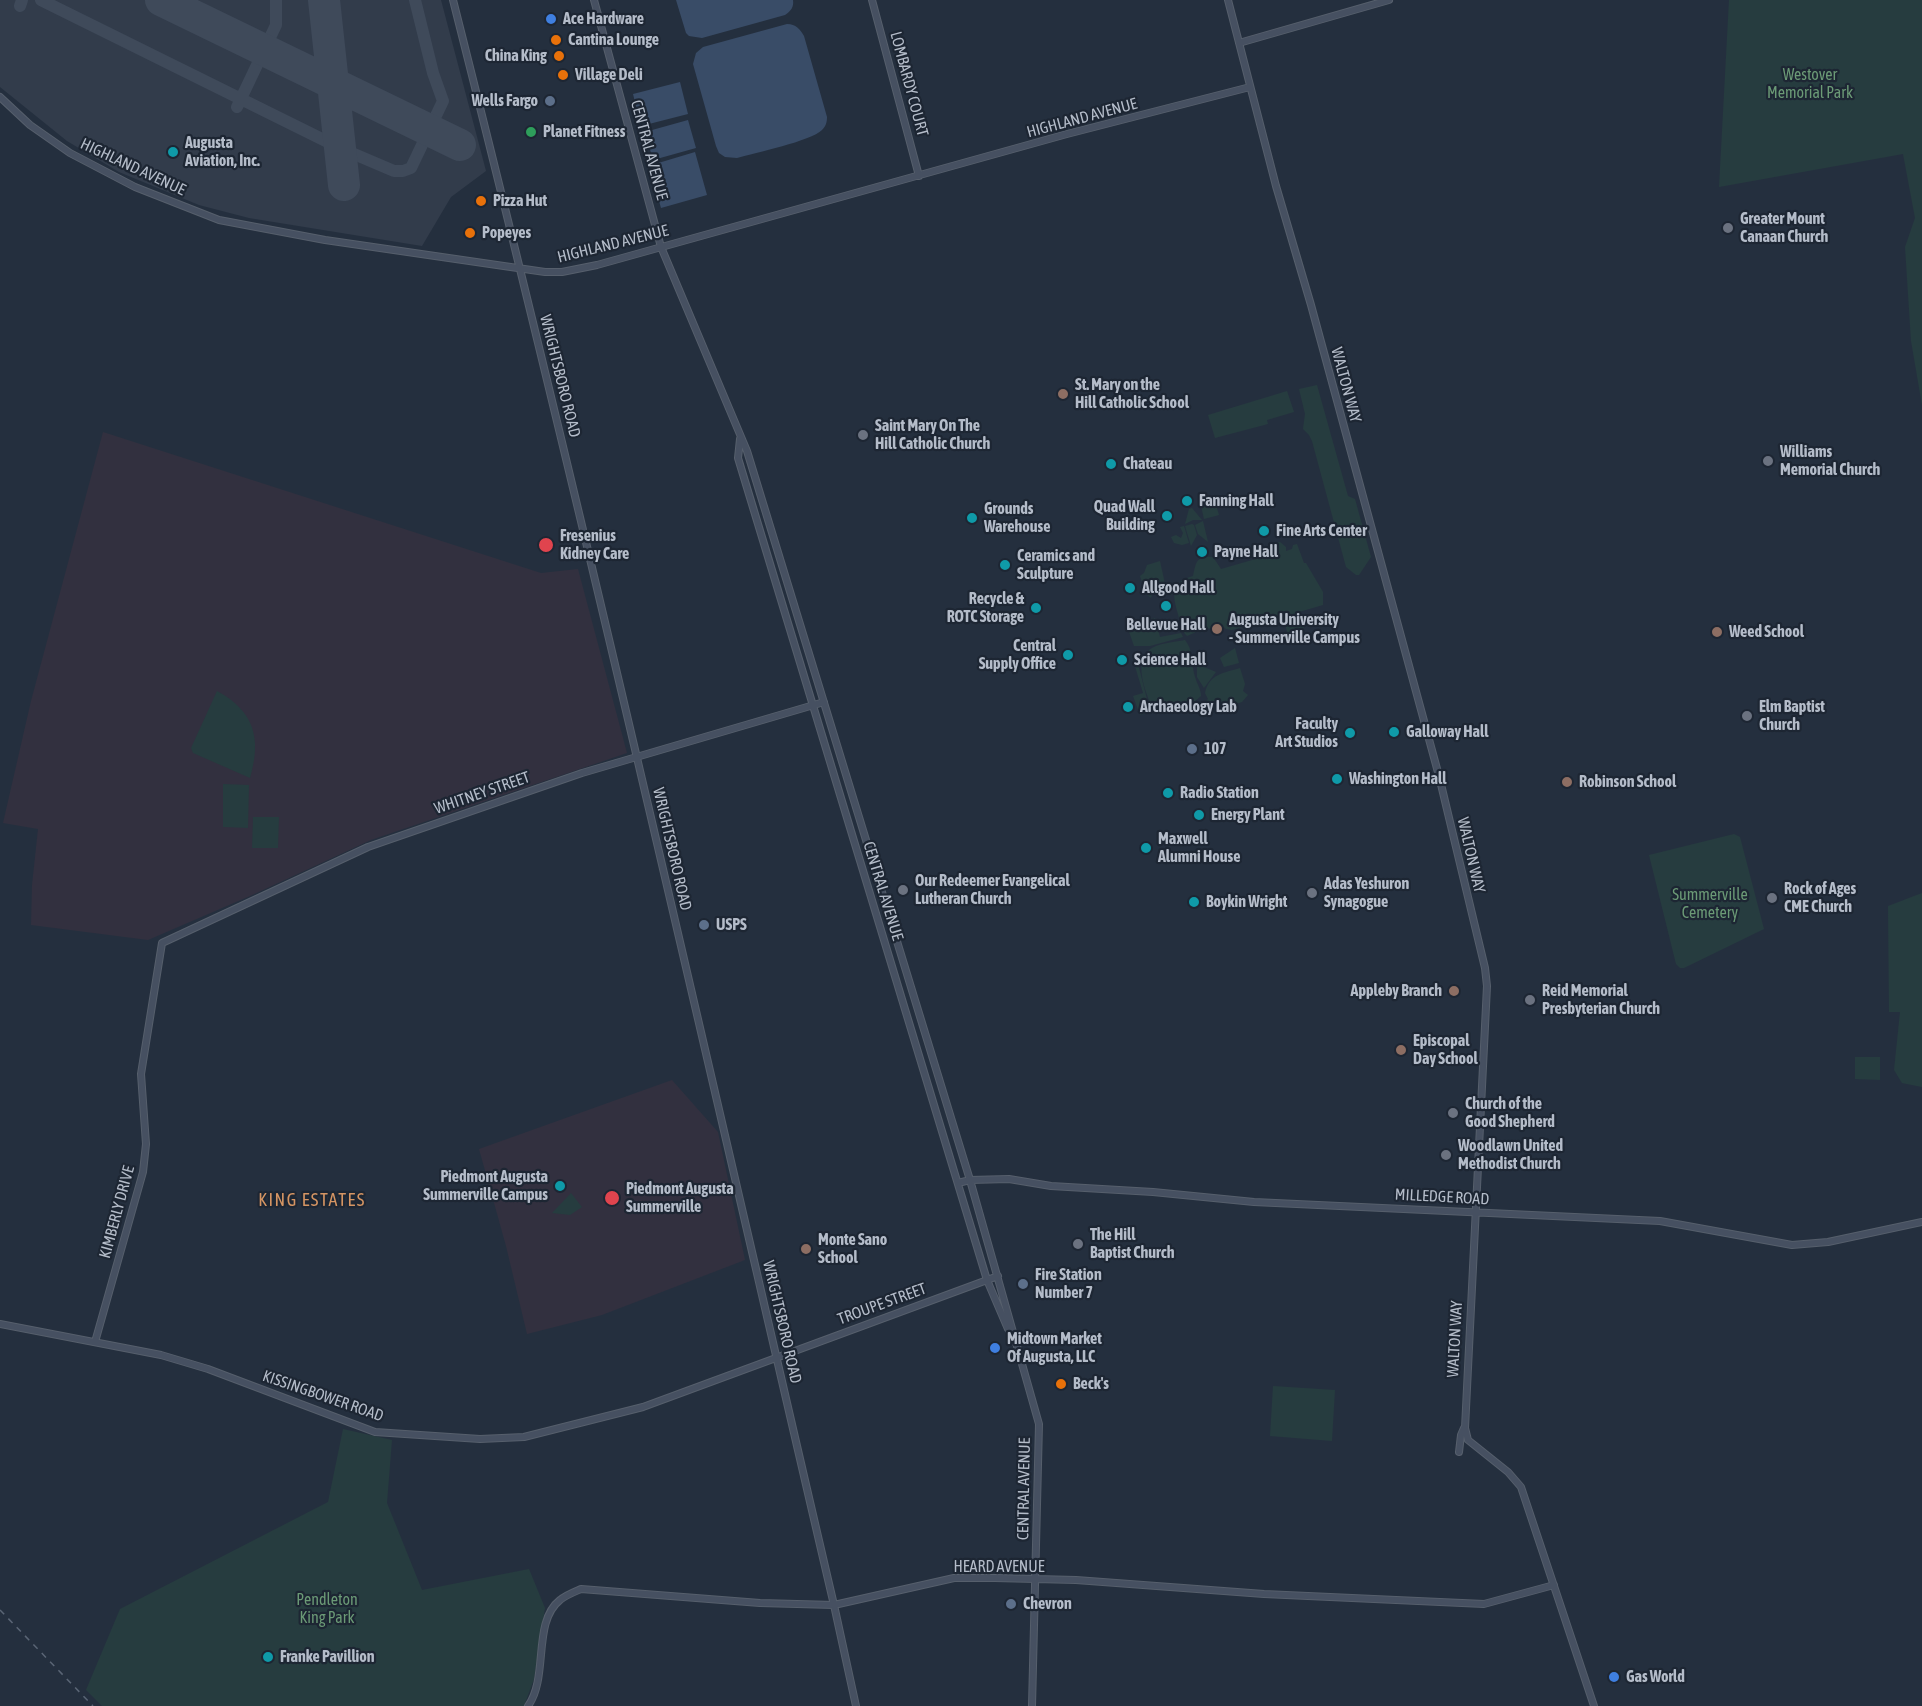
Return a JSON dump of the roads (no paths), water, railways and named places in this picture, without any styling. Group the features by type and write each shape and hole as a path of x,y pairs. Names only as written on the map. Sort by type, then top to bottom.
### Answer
{"main road":[{"name":"WRIGHTSBORO ROAD","path":"453,0 637,756 856,1706"},
{"name":"CENTRAL AVENUE","path":"594,0 661,247 747,451 970,1180 1039,1424 1032,1706"},
{"name":"LOMBARDY COURT","path":"872,0 919,176"},
{"name":"WALTON WAY","path":"1228,0 1276,186 1311,305 1439,776 1485,968 1487,986 1465,1428 1461,1435 1459,1452"},
{"path":"1239,43 1389,0"},
{"name":"HIGHLAND AVENUE","path":"0,98 30,125 70,153 135,187 219,220 325,240 520,270 562,272 1250,87"},
{"name":"CENTRAL AVENUE","path":"740,438 738,458 812,706 987,1280 1016,1347"},
{"name":"WHITNEY STREET","path":"162,943 368,847 582,773 824,702"},
{"name":"KIMBERLY DRIVE","path":"95,1342 143,1172 146,1144 141,1074 162,943"},
{"name":"MILLEDGE ROAD","path":"958,1183 970,1180 1009,1179 1051,1186 1153,1192 1254,1202 1660,1221 1792,1245 1821,1243 1922,1222"},
{"name":"TROUPE STREET","path":"777,1358 998,1276"},
{"name":"KISSINGBOWER ROAD","path":"0,1324 161,1355 208,1368 375,1432 480,1439 524,1437 545,1433 643,1407 777,1358"},
{"path":"1465,1428 1468,1440 1508,1472 1521,1486 1594,1706"},
{"name":"HEARD AVENUE","path":"528,1706 534,1698 538,1683 547,1617 558,1600 581,1589 760,1603 834,1605 954,1578 998,1578 1076,1580 1264,1594 1484,1604 1554,1585"}],"water":[{"path":"676,0 793,0 793,2 792,9 785,15 702,38 689,36 686,33"},
{"path":"787,24 797,27 804,36 827,117 825,125 816,134 795,142 737,158 725,157 719,153 716,146 693,64 696,53 703,47"},
{"path":"680,82 688,114 641,126 633,94"},
{"path":"688,120 696,148 653,160 645,132"},
{"path":"695,152 707,195 661,208 655,187 661,185 655,164"}],"railway":[{"path":"0,1610 93,1706"}],"place":[{"name":"Ace Hardware","path":"551,19"},
{"name":"Cantina Lounge","path":"556,40"},
{"name":"China King","path":"559,56"},
{"name":"Village Deli","path":"563,75"},
{"name":"Wells Fargo","path":"550,101"},
{"name":"Planet Fitness","path":"531,132"},
{"name":"Augusta Aviation, Inc.","path":"173,152"},
{"name":"Pizza Hut","path":"481,201"},
{"name":"Greater Mount Canaan Church","path":"1728,228"},
{"name":"Popeyes","path":"470,233"},
{"name":"St. Mary on the Hill Catholic School","path":"1063,394"},
{"name":"Saint Mary On The Hill Catholic Church","path":"863,435"},
{"name":"Williams Memorial Church","path":"1768,461"},
{"name":"Chateau","path":"1111,464"},
{"name":"Fanning Hall","path":"1187,501"},
{"name":"Quad Wall Building","path":"1167,516"},
{"name":"Grounds Warehouse","path":"972,518"},
{"name":"Fine Arts Center","path":"1264,531"},
{"name":"Fresenius Kidney Care","path":"546,545"},
{"name":"Payne Hall","path":"1202,552"},
{"name":"Ceramics and Sculpture","path":"1005,565"},
{"name":"Allgood Hall","path":"1130,588"},
{"name":"Bellevue Hall","path":"1166,606"},
{"name":"Recycle & ROTC Storage","path":"1036,608"},
{"name":"Augusta University - Summerville Campus","path":"1217,629"},
{"name":"Weed School","path":"1717,632"},
{"name":"Central Supply Office","path":"1068,655"},
{"name":"Science Hall","path":"1122,660"},
{"name":"Archaeology Lab","path":"1128,707"},
{"name":"Elm Baptist Church","path":"1747,716"},
{"name":"Galloway Hall","path":"1394,732"},
{"name":"Faculty Art Studios","path":"1350,733"},
{"name":"107","path":"1192,749"},
{"name":"Washington Hall","path":"1337,779"},
{"name":"Robinson School","path":"1567,782"},
{"name":"Radio Station","path":"1168,793"},
{"name":"Energy Plant","path":"1199,815"},
{"name":"Maxwell Alumni House","path":"1146,848"},
{"name":"Our Redeemer Evangelical Lutheran Church","path":"903,890"},
{"name":"Adas Yeshuron Synagogue","path":"1312,893"},
{"name":"Rock of Ages CME Church","path":"1772,898"},
{"name":"Boykin Wright","path":"1194,902"},
{"name":"USPS","path":"704,925"},
{"name":"Appleby Branch","path":"1454,991"},
{"name":"Reid Memorial Presbyterian Church","path":"1530,1000"},
{"name":"Episcopal Day School","path":"1401,1050"},
{"name":"Church of the Good Shepherd","path":"1453,1113"},
{"name":"Woodlawn United Methodist Church","path":"1446,1155"},
{"name":"Piedmont Augusta Summerville Campus","path":"560,1186"},
{"name":"Piedmont Augusta Summerville","path":"612,1198"},
{"name":"The Hill Baptist Church","path":"1078,1244"},
{"name":"Monte Sano School","path":"806,1249"},
{"name":"Fire Station Number 7","path":"1023,1284"},
{"name":"Midtown Market Of Augusta, LLC","path":"995,1348"},
{"name":"Beck's","path":"1061,1384"},
{"name":"Chevron","path":"1011,1604"},
{"name":"Franke Pavillion","path":"268,1657"},
{"name":"Gas World","path":"1614,1677"}],"district":[{"name":"KING ESTATES","path":"312,1200"}],"park label":[{"name":"Westover Memorial Park","path":"1810,84"},
{"name":"Summerville Cemetery","path":"1710,904"},
{"name":"Pendleton King Park","path":"327,1609"}]}
